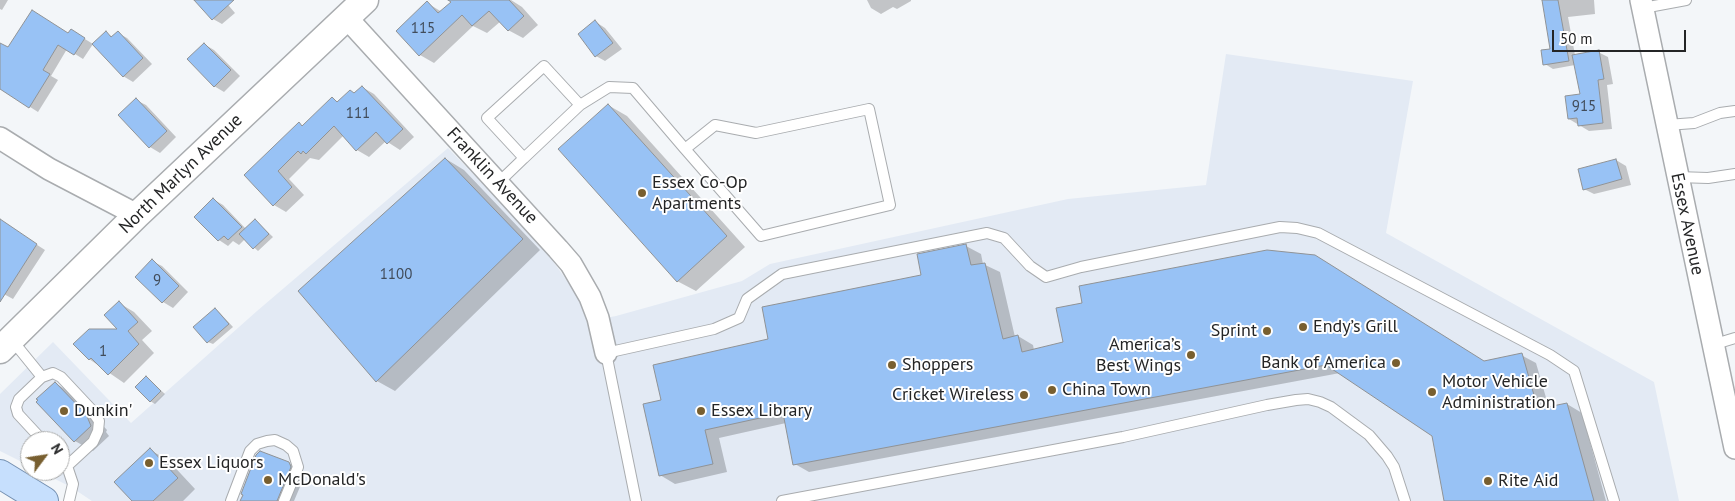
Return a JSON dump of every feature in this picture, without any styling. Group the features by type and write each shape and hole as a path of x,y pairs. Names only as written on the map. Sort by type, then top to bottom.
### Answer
{"main road":[{"path":"0,474 44,501"}],"street":[{"name":"Essex Avenue","path":"1642,4 1712,345 1728,386 1735,448"},
{"name":"Franklin Avenue","path":"356,9 498,183 571,264 590,297 598,318 606,352"},
{"name":"North Marlyn Avenue","path":"6,344 137,215 356,9"},
{"path":"0,138 50,169 137,215"}],"lane":[{"path":"1642,4 1686,0"},
{"path":"524,158 487,118 544,66 580,105"},
{"path":"498,183 580,105 609,87 633,88 685,149 761,236 890,205 869,110 756,133 715,125 685,149"},
{"path":"1667,125 1694,123 1720,113 1735,111"},
{"path":"1677,177 1708,178 1735,174"},
{"path":"636,501 606,352 714,329 739,318 746,299 782,274 987,232 1004,238 1030,266 1046,277 1081,267 1280,228 1298,228 1318,233 1550,355 1574,371 1614,501"},
{"path":"1712,345 1735,338"},
{"path":"6,344 42,377"},
{"path":"34,431 18,414 16,407 19,399 42,377 52,373 61,377 90,408 99,421 98,431 93,442 70,457"},
{"path":"782,501 1123,437 1296,400 1320,402 1331,407 1369,435 1394,467 1405,501"},
{"path":"231,501 250,452 258,444 275,440 293,451 298,467 284,501"},
{"path":"69,501 74,484 70,476"}],"shaded area":[{"path":"1226,54 1413,81 1386,233 1654,382 1679,501 92,501 59,481 70,481 70,431 20,431 20,461 0,451 0,394 53,342 131,423 257,311 448,148 540,243 575,292 589,321 616,316 742,281 770,264 1068,199 1206,185"}],"building":[{"path":"194,0 234,0 212,20"},
{"path":"448,0 509,0 524,16 508,31 489,11 472,26 462,15 419,56 396,31 427,1 438,13 451,2"},
{"path":"1542,0 1558,0 1569,61 1543,65 1541,50 1550,49"},
{"path":"32,10 68,33 71,29 85,38 74,55 58,45 43,70 50,74 29,108 0,89 0,43 8,47"},
{"path":"595,20 613,43 595,57 578,34"},
{"path":"106,31 111,37 118,31 143,58 123,77 92,44"},
{"path":"204,43 231,70 214,87 187,59"},
{"path":"1599,50 1604,79 1598,80 1603,123 1578,126 1577,118 1568,119 1565,96 1580,94 1572,55"},
{"path":"362,86 403,129 387,144 376,132 356,151 334,126 306,154 303,151 301,154 298,151 278,171 292,187 273,206 244,175 299,122 302,126 332,97 337,102 350,90 354,93"},
{"path":"136,98 167,131 149,148 118,115"},
{"name":"Essex Co-Op Apartments","path":"608,104 727,236 677,282 558,149"},
{"path":"445,158 523,239 376,382 298,291"},
{"path":"1616,159 1622,179 1583,190 1578,169"},
{"path":"213,198 242,227 228,240 224,236 218,241 194,217"},
{"path":"0,219 37,244 0,302"},
{"path":"255,219 269,234 253,249 239,234"},
{"path":"966,244 971,265 985,263 1003,339 1018,335 1022,352 1063,342 1056,308 1082,303 1079,286 1267,250 1315,255 1484,361 1522,353 1538,409 1567,403 1594,501 1444,501 1432,436 1326,365 793,465 783,413 705,430 713,464 659,476 643,404 661,400 653,365 768,339 762,307 921,275 917,254"},
{"path":"152,259 179,286 162,303 135,277"},
{"path":"119,301 138,322 128,331 139,344 108,375 73,344 89,329 117,329 104,315"},
{"path":"215,308 229,324 207,343 193,327"},
{"path":"146,376 161,391 150,402 135,387"},
{"name":"Dunkin'","path":"55,382 86,414 91,426 74,442 70,438 70,431 64,431 36,402 38,400 36,399"},
{"name":"Essex Liquors","path":"150,448 178,478 153,501 132,501 114,482"},
{"name":"McDonald's","path":"260,451 289,462 291,467 277,501 240,501 256,455"}],"place":[{"name":"Essex Co-Op Apartments","path":"642,193"},
{"name":"Endy’s Grill","path":"1303,327"},
{"name":"Sprint","path":"1267,331"},
{"name":"America’s Best Wings","path":"1191,355"},
{"name":"Bank of America","path":"1396,363"},
{"name":"Shoppers","path":"892,365"},
{"name":"China Town","path":"1052,390"},
{"name":"Motor Vehicle Administration","path":"1432,392"},
{"name":"Cricket Wireless","path":"1024,395"},
{"name":"Dunkin'","path":"64,411"},
{"name":"Essex Library","path":"701,411"},
{"name":"Essex Liquors","path":"149,463"},
{"name":"McDonald's","path":"268,480"},
{"name":"Rite Aid","path":"1488,481"}]}
